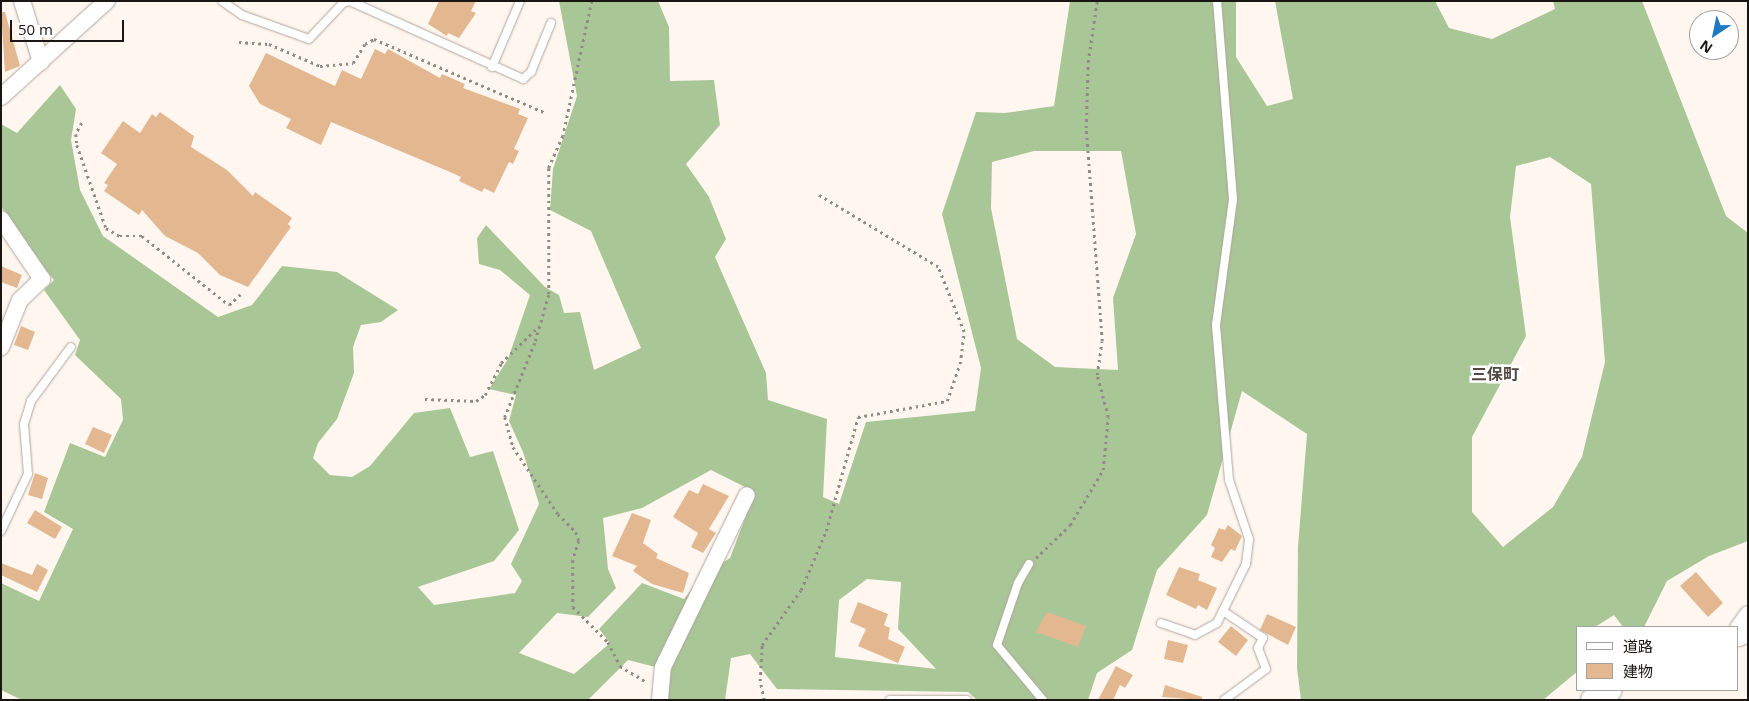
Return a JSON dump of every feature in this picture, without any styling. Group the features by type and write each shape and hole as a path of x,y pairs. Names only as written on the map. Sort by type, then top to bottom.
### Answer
{"street":[{"path":"22,1 41,62"},
{"path":"1,97 107,1"},
{"path":"1,219 42,279 20,300 1,347"},
{"path":"660,700 663,667 747,495"},
{"path":"1739,627 1748,614"},
{"path":"1592,700 1609,691"}],"lane":[{"path":"222,1 242,15 310,39 344,2 352,2 523,80 531,72 551,24"},
{"path":"492,66 520,1"},
{"path":"1161,623 1195,635 1203,633 1217,623 1246,564 1249,539 1229,480 1216,325 1233,199 1217,1"},
{"path":"1,531 4,519 28,474 24,424 31,401 71,347"},
{"path":"1029,564 1018,583 997,645 1043,700"},
{"path":"1223,611 1263,638 1258,648 1266,669 1224,700"},
{"path":"890,700 967,700"}],"path":[{"path":"590,1 563,136 549,168 548,294 540,325 505,417 513,447 579,541 573,560 573,607 608,642 620,666 639,678"},
{"path":"1029,564 1070,525 1103,470 1108,417 1097,375 1102,341 1086,128 1088,62 1097,1"},
{"path":"239,42 269,44 320,66 353,63 366,44 374,39 546,113"},
{"path":"82,123 76,134 77,145 106,228 120,236 142,236 229,305 242,293"},
{"path":"764,700 760,681 762,645 801,590 826,531 858,417 947,401 960,364 964,332 938,267 817,194"},
{"path":"425,399 476,401 485,395 501,363 540,325"}],"green space":[{"path":"559,1 658,1 669,27 670,81 714,80 720,125 686,164 709,197 726,239 715,257 766,373 768,400 827,419 823,497 839,504 866,422 975,411 981,368 942,214 976,112 1005,113 1054,106 1070,1 1236,1 1236,57 1267,106 1293,99 1275,1 1435,1 1449,28 1492,39 1555,9 1553,1 1642,1 1726,216 1748,233 1748,541 1709,556 1667,581 1644,626 1622,626 1614,615 1597,626 1576,626 1576,673 1543,700 1301,700 1297,668 1298,547 1307,434 1242,391 1207,515 1157,570 1132,650 1097,673 1088,700 977,700 968,692 777,689 750,654 731,658 725,700 664,700 667,670 628,660 588,700 22,700 1,690 1,583 39,601 73,529 44,512 70,443 105,457 123,420 121,399 75,355 80,340 44,290 54,280 14,231 11,218 1,207 1,124 17,133 60,85 76,109 71,140 80,190 103,236 218,317 252,305 282,266 337,272 398,310 381,322 361,325 353,347 354,373 337,419 318,443 313,458 330,475 352,477 370,466 414,413 450,408 470,457 493,451 519,530 494,561 418,587 434,605 515,593 522,581 511,564 539,504 523,452 509,421 516,395 489,389 508,359 530,295 500,270 479,264 477,238 486,225 545,287 559,295 564,313 580,312 594,370 641,348 591,231 550,210 553,169 577,96","holes":["1034,151 1121,151 1136,234 1113,298 1118,370 1055,367 1017,339 991,208 992,162","1550,157 1591,184 1605,362 1582,457 1553,507 1503,547 1472,512 1472,437 1526,336 1510,217 1516,166","711,470 755,492 730,558 701,577 684,599 642,583 599,629 610,643 574,674 519,653 557,613 588,617 616,588 608,569 603,518 642,508","867,579 901,582 898,629 936,669 835,657 839,600"]}],"building":[{"path":"439,1 476,1 471,11 476,13 459,38 448,33 447,36 428,24"},
{"path":"1,12 5,12 20,66 5,72"},
{"path":"375,49 385,54 388,49 440,78 442,74 465,84 463,88 520,109 518,114 528,118 514,149 519,151 513,164 509,162 494,193 484,188 482,192 459,181 461,177 331,122 321,145 286,128 291,119 260,104 249,86 266,53 335,86 342,70 361,79"},
{"path":"160,112 194,136 191,147 227,170 253,196 255,192 292,218 288,224 291,227 248,287 220,275 198,253 165,236 142,210 139,215 104,191 108,185 104,183 117,164 101,153 123,121 140,133 152,114 156,117"},
{"path":"1,266 22,275 17,288 1,282"},
{"path":"21,326 35,332 28,350 14,345"},
{"path":"93,427 112,435 104,453 85,444"},
{"path":"35,473 48,478 42,499 28,495"},
{"path":"703,484 729,496 709,529 716,533 703,553 691,547 698,533 673,517 689,490 698,494"},
{"path":"35,510 62,527 55,539 27,523"},
{"path":"632,513 651,520 643,543 658,554 656,558 689,573 683,593 652,584 633,571 637,566 612,556"},
{"path":"1228,525 1242,536 1235,551 1231,549 1222,562 1211,557 1215,548 1211,545 1219,528 1225,530"},
{"path":"1,563 32,575 37,564 48,570 37,592 1,575"},
{"path":"1179,567 1200,574 1198,580 1217,588 1207,610 1198,605 1196,609 1166,595"},
{"path":"1696,572 1723,603 1708,617 1680,586"},
{"path":"858,602 888,614 884,625 890,628 888,639 905,647 898,663 858,646 866,629 850,622"},
{"path":"1047,612 1086,626 1078,647 1036,632"},
{"path":"1267,614 1296,627 1288,645 1260,630"},
{"path":"1231,626 1248,640 1236,656 1218,642"},
{"path":"1168,640 1188,645 1183,663 1164,659"},
{"path":"1116,666 1133,675 1125,688 1120,685 1113,700 1098,700"},
{"path":"1165,685 1202,697 1202,700 1162,697"}],"district":[{"name":"三保町","path":"1495,374"}]}
